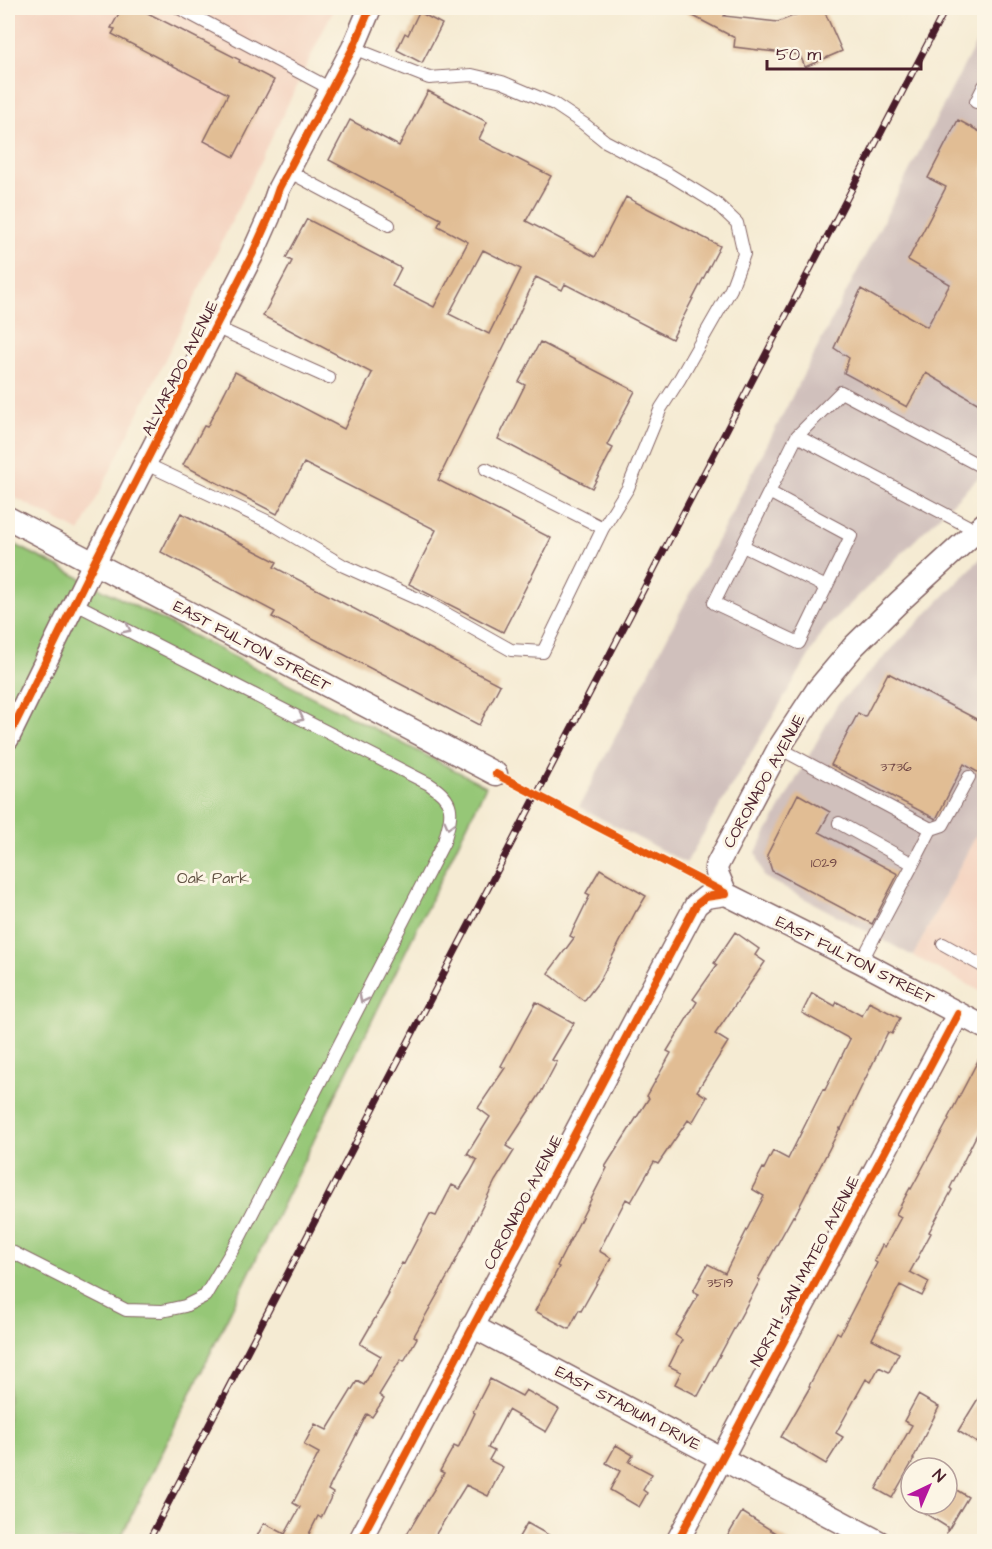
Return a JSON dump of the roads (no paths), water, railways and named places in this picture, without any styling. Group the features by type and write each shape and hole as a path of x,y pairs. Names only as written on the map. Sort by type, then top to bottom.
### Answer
{"street":[{"name":"ALVARADO AVENUE","path":"8,738 74,603 216,327 256,246 279,188 353,48 370,8"},
{"name":"EAST FULTON STREET","path":"8,518 496,774"},
{"name":"CORONADO AVENUE","path":"359,1542 696,905 706,897 726,894 716,867 779,748 817,690 854,646 982,526"},
{"name":"EAST FULTON STREET","path":"726,894 984,1027"},
{"name":"NORTH SAN MATEO AVENUE","path":"676,1542 958,1014"},
{"name":"EAST STADIUM DRIVE","path":"472,1326 879,1542"}],"lane":[{"path":"179,8 331,89"},
{"path":"146,464 271,523 344,566 429,604 511,650 543,652 603,528 628,488 661,408 731,289 744,254 737,223 717,204 670,175 605,141 554,104 502,82 472,75 429,78 353,48"},
{"path":"976,102 984,86"},
{"path":"288,171 389,225"},
{"path":"216,327 329,378"},
{"path":"769,492 851,536 798,643 714,603 743,546 769,492 797,436 841,392 984,468"},
{"path":"797,436 982,526"},
{"path":"486,469 603,528"},
{"path":"743,546 826,587"},
{"path":"8,1250 126,1310 162,1311 185,1306 205,1296 245,1227 444,842 451,815 448,801 439,790 429,784 74,603"},
{"path":"779,748 931,829"},
{"path":"861,962 931,829 943,825 969,777"},
{"path":"839,823 913,864"},
{"path":"943,944 984,967"}],"railway":[{"path":"148,1542 946,8"}],"park label":[{"name":"Oak Park","path":"213,878"}]}
